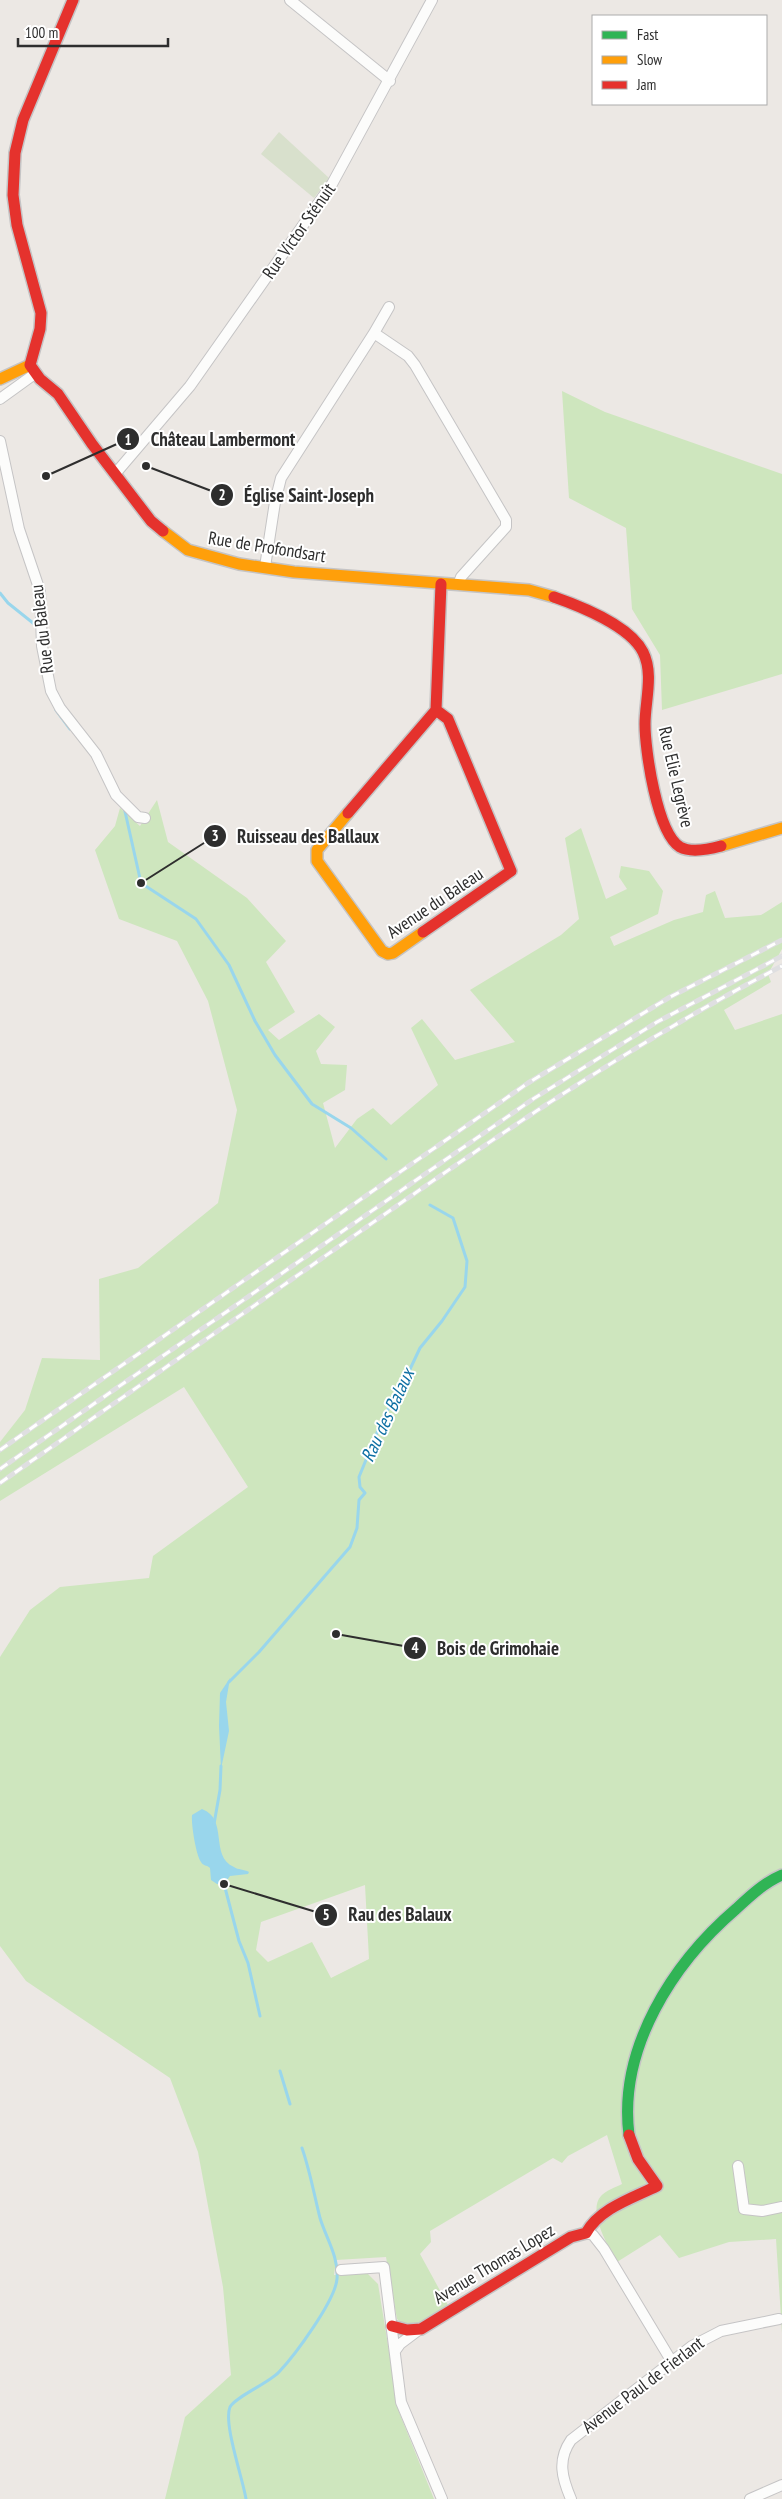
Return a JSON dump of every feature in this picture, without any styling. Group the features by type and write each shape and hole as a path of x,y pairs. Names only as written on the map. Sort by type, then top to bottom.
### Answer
{"street":[{"path":"0,399 33,369 40,330 41,313 17,225 13,195 15,153 23,120 73,0"},
{"path":"290,0 390,81"},
{"name":"Rue Victor Sténuit","path":"115,474 190,386 337,176 390,81 432,0"},
{"path":"265,567 275,502 282,478 389,307"},
{"path":"374,333 411,360 462,443 507,523 503,531 461,577 458,585"},
{"path":"0,379 33,369"},
{"name":"Rue de Profondsart","path":"33,369 58,394 151,522 180,545 202,556 265,567 331,576 407,581"},
{"name":"Rue du Baleau","path":"0,441 19,529 40,591 42,646 51,691 60,708 96,754 116,794 138,817 145,818"},
{"name":"Rue Elie Legrève","path":"407,581 548,593 590,611 638,645 648,664 645,726 648,749 664,821 673,842 682,848 710,848 782,828"},
{"path":"436,710 441,584"},
{"name":"Avenue du Baleau","path":"436,710 448,719 510,864 510,871 508,875 393,953 388,954 382,951 317,861 317,850 436,710"},
{"path":"672,2362 604,2249 592,2235 586,2233 588,2226 598,2218 657,2186 637,2159 628,2134 630,2087 634,2064 654,2010 677,1971 707,1936 736,1909 782,1874"},
{"path":"738,2166 744,2209 762,2211 782,2207"},
{"name":"Avenue Thomas Lopez","path":"395,2351 400,2344 421,2329 571,2237 586,2233"},
{"path":"341,2270 384,2268 401,2402 442,2499"},
{"name":"Avenue Paul de Fierlant","path":"571,2499 561,2466 564,2451 571,2440 708,2336 779,2319"},
{"path":"392,2326 407,2330 421,2329"},
{"path":"750,2499 782,2485"}],"green space":[{"path":"279,132 329,178 314,198 261,154"},
{"path":"562,391 605,412 782,474 782,674 662,710 660,655 632,609 626,528 569,498"},
{"path":"157,800 168,842 247,898 286,941 266,962 295,1012 268,1030 279,1040 319,1014 335,1027 316,1051 321,1064 347,1065 345,1090 323,1103 335,1148 357,1119 373,1108 391,1125 438,1085 411,1028 422,1019 455,1060 515,1042 470,990 561,935 579,919 565,838 581,828 606,899 627,889 619,877 621,866 649,871 663,891 658,914 610,937 614,946 674,920 703,912 706,895 715,891 725,918 761,915 782,902 782,949 768,974 771,982 724,1010 735,1030 782,1014 782,2333 776,2239 729,2242 679,2258 660,2235 617,2262 601,2229 596,2211 597,2203 601,2196 622,2184 607,2135 568,2156 562,2163 553,2158 430,2231 431,2242 420,2254 449,2307 416,2327 404,2325 397,2319 386,2257 336,2260 334,2275 367,2273 378,2284 399,2412 434,2499 165,2499 185,2417 231,2375 223,2287 198,2152 170,2078 26,1981 0,1946 0,1657 30,1610 60,1587 149,1578 153,1556 248,1487 184,1387 0,1501 0,1442 25,1410 42,1358 100,1360 99,1279 138,1268 218,1203 237,1110 208,1001 177,941 119,919 95,850 115,826 120,808 140,826","holes":["365,1885 369,1959 331,1978 312,1942 268,1962 256,1950 261,1922"]}],"water":[{"path":"230,1678 226,1702 229,1731 221,1769 220,1693"},
{"path":"202,1809 210,1814 215,1821 222,1855 227,1862 236,1868 249,1872 248,1874 230,1876 224,1884 217,1884 211,1880 210,1868 203,1864 199,1858 193,1832 192,1815"}],"waterway":[{"path":"0,593 8,603 38,627"},
{"path":"56,710 70,729"},
{"path":"124,807 141,883 196,919 229,965 255,1021 275,1055 312,1104 351,1128 386,1159"},
{"name":"Rau des Balaux","path":"229,1682 259,1652 350,1547 357,1528 359,1500 365,1493 360,1487 359,1477 383,1418 403,1384 420,1348 442,1321 465,1287 467,1261 453,1218 430,1205"},
{"name":"Rau des Balaux","path":"214,1824 220,1790 221,1766"},
{"name":"Rau des Balaux","path":"223,1880 239,1941 248,1963 260,2016"},
{"name":"Rau des Balaux","path":"280,2071 290,2104"},
{"name":"Rau des Balaux","path":"246,2499 231,2438 229,2425 230,2407 238,2399 274,2376 286,2364 322,2314 335,2289 337,2279 334,2255 320,2218 302,2148"}],"railway":[{"path":"0,1450 528,1083 670,997 782,940"},
{"path":"0,1469 533,1099 657,1022 782,956"},
{"path":"0,1483 489,1142 662,1032 782,966"}],"traffic: fast":[{"path":"629,2135 628,2103 632,2071 641,2039 672,1981 691,1955 741,1904 770,1881 782,1875"}],"traffic: slow":[{"path":"0,379 30,365"},
{"path":"163,531 188,550 239,564 294,572 529,590 554,597"},
{"path":"348,813 317,850 317,861 382,951 388,954 393,953 423,932"},
{"path":"721,846 782,828"}],"traffic: jam":[{"path":"30,365 40,329 41,313 17,225 13,195 15,153 23,120 73,0"},
{"path":"30,365 40,379 58,394 92,444 151,521 163,531"},
{"path":"348,813 436,710 441,584"},
{"path":"554,597 603,618 637,643 643,652 648,669 645,724 647,752 654,790 665,826 672,839 684,849 700,850 721,846"},
{"path":"423,932 511,871 448,719 436,710"},
{"path":"392,2326 407,2330 421,2329 571,2237 586,2233 592,2224 608,2210 657,2186 638,2159 629,2135"}],"place":[{"name":"Église Saint-Joseph","path":"146,466"},
{"name":"Château Lambermont","path":"46,476"},
{"name":"Ruisseau des Ballaux","path":"141,883"},
{"name":"Bois de Grimohaie","path":"336,1634"},
{"name":"Rau des Balaux","path":"224,1884"}]}
